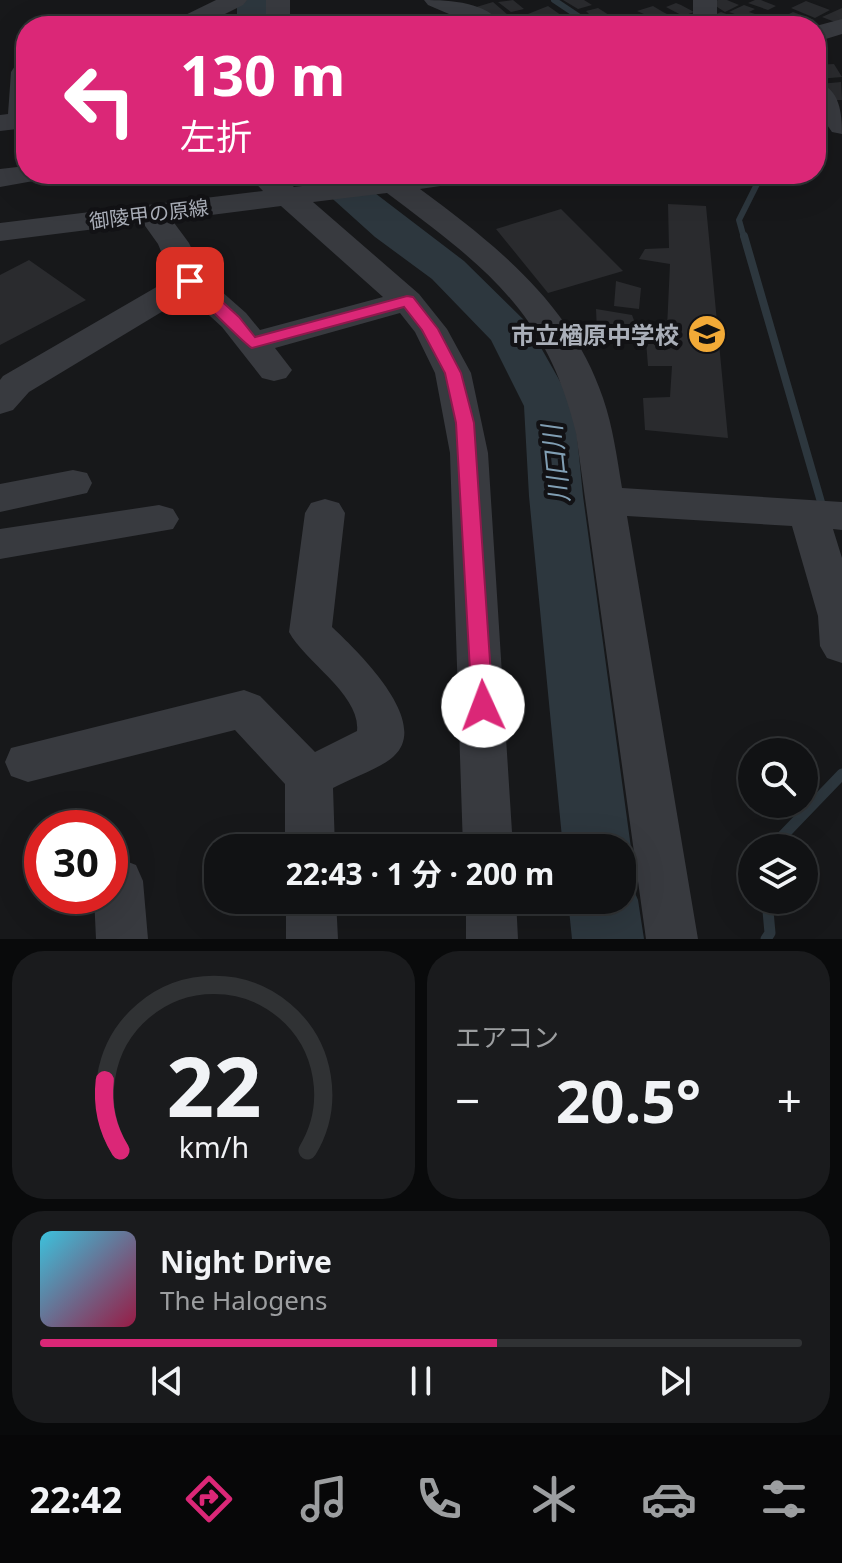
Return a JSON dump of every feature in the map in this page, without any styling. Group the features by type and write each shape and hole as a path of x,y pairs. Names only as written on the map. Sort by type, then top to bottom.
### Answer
{"street":[{"path":"200,16 235,0"},
{"path":"445,5 489,0"},
{"path":"445,5 474,16"},
{"path":"826,104 842,127"},
{"name":"御陵甲の原線","path":"0,232 151,213 282,189 346,184"},
{"path":"388,184 497,263 526,291 555,331 579,378 590,412 672,939"},
{"path":"282,189 407,301 430,329 453,373 465,423 476,573 487,834"},
{"path":"151,213 173,243 190,281 234,320 274,370"},
{"path":"0,402 16,384 190,281"},
{"path":"252,343 407,301"},
{"path":"0,498 73,483"},
{"path":"603,501 825,514 842,646"},
{"path":"309,777 379,742 381,718 355,677 310,632 325,513"},
{"path":"0,544 159,519"},
{"path":"28,762 244,709 309,777 310,834"},
{"path":"120,914 122,939"},
{"path":"311,914 312,939"},
{"path":"491,914 492,939"}],"building":[{"path":"513,0 524,9 511,12 498,2"},
{"path":"563,0 584,0 592,5 578,9"},
{"path":"718,0 739,5 725,12 711,3"},
{"path":"755,0 776,6 768,10 748,3"},
{"path":"806,1 830,10 819,16 810,16 791,8"},
{"path":"493,2 508,15 488,16 473,8"},
{"path":"676,3 694,12 683,16 666,7"},
{"path":"744,5 755,9 749,12 758,15 740,16 729,12"},
{"path":"548,6 562,16 531,16 528,14"},
{"path":"653,6 671,16 648,16 637,11"},
{"path":"598,8 609,15 589,16 586,11"},
{"path":"842,8 842,21 835,22 824,16"},
{"path":"826,64 834,64 842,77 826,78"},
{"path":"841,82 842,100 832,100 826,93 826,83"},
{"path":"668,204 706,206 728,438 645,430 643,398 670,397 672,366 648,366 645,329 667,328 670,264 639,259 645,249 669,248"},
{"path":"561,209 623,271 548,293 496,229"},
{"path":"29,260 86,300 0,345 0,275"},
{"path":"616,281 641,288 639,309 614,306"},
{"path":"596,309 632,315 635,323 625,326 624,333 597,332"}],"waterway":[{"name":"川口川","path":"253,0 254,16"},
{"path":"554,0 578,16"},
{"name":"川口川","path":"337,184 448,270 511,333 549,406 556,496 595,834"},
{"path":"744,238 739,220 757,184"},
{"path":"744,236 821,502"},
{"path":"784,834 842,774"},
{"name":"川口川","path":"605,914 608,939"},
{"path":"766,939 770,933 768,914"}],"place":[{"name":"市立楢原中学校","path":"707,334"}],"route":[{"path":"190,281 234,320 252,343 407,301 430,329 453,373 465,423 483,706"}]}
